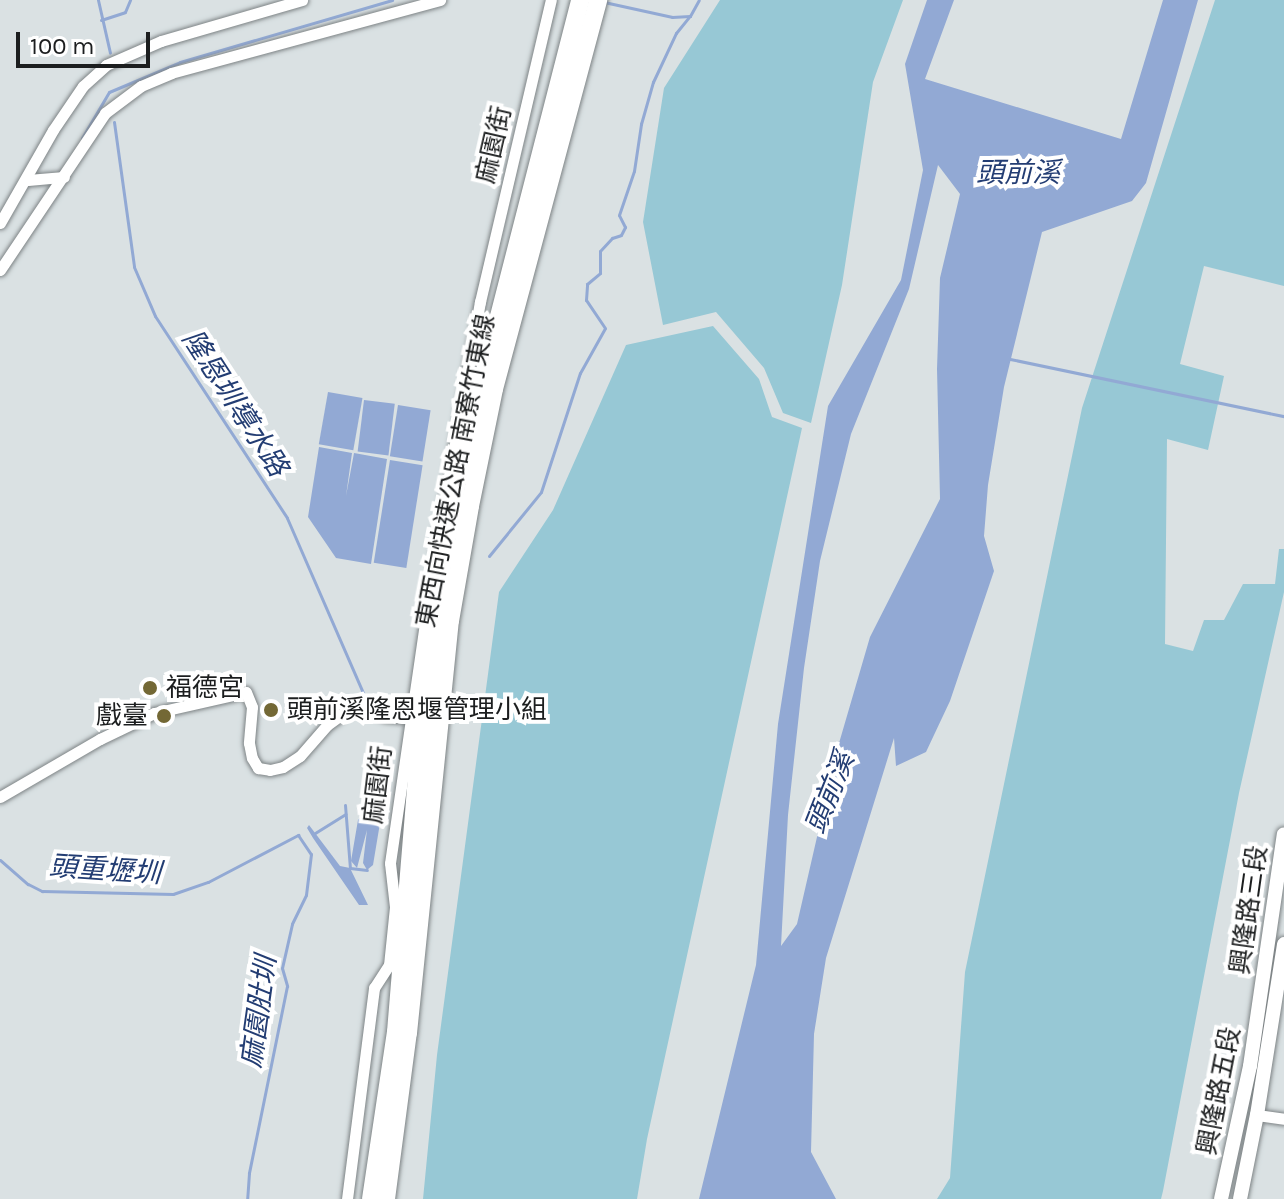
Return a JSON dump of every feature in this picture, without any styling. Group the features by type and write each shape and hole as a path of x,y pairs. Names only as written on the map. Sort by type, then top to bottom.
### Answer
{"highway":[{"name":"東西向快速公路 南寮竹東線","path":"371,1199 402,1032 418,765 440,578 457,480 580,0"},
{"name":"東西向快速公路 南寮竹東線","path":"386,1199 402,1032 450,621 470,506 494,389 598,0"},
{"path":"577,78 605,0"}],"street":[{"path":"0,223 28,180 53,130 83,86 106,65 161,41 302,0"},
{"path":"0,270 87,138 112,108 141,86 171,73 440,0"},
{"name":"麻園街","path":"347,1199 374,988 389,965 395,907 390,863 409,718 446,486 480,302 551,0"},
{"path":"28,180 64,177"},
{"path":"0,797 100,739 154,713 246,692 252,707 249,743 252,758 258,768 270,770 300,756 327,725 355,705 385,716 409,718"},
{"name":"興隆路三段","path":"1273,995 1284,834"},
{"name":"興隆路三段","path":"1273,995 1284,944"},
{"name":"興隆路五段","path":"1240,1199 1257,1115 1273,995"},
{"name":"興隆路五段","path":"1221,1199 1272,1015"},
{"path":"1257,1115 1284,1119"}],"shaded area":[{"path":"720,0 903,0 873,82 842,285 811,423 783,413 764,368 716,312 663,325 643,222 664,88"},
{"path":"1215,0 1284,0 1284,286 1204,266 1180,364 1224,376 1208,450 1167,439 1165,644 1193,651 1204,620 1224,620 1243,584 1275,584 1279,549 1284,549 1284,592 1239,793 1163,1191 1161,1199 937,1199 950,1178 965,972 1082,408"},
{"path":"713,326 759,379 772,417 802,428 647,1139 637,1199 423,1199 437,1055 499,592 553,510 626,345"}],"water":[{"name":"頭前溪","path":"927,0 954,0 925,79 1121,139 1163,0 1198,0 1146,183 1132,201 1042,232 1004,387 988,485 984,536 994,571 950,701 926,752 896,766 894,738 826,958 814,1034 811,1152 836,1199 699,1199 756,965 778,724 828,406 901,280 923,170 905,64","holes":["938,165 960,194 940,278 937,369 940,499 870,637 837,750 797,924 781,946 788,815 804,668 820,561 851,434 909,289"]},
{"path":"328,392 362,398 353,450 319,444"},
{"path":"364,400 395,404 388,455 358,452"},
{"path":"398,405 431,410 422,462 390,456"},
{"path":"319,447 352,453 346,496 354,453 387,459 371,564 336,558 308,517"},
{"path":"390,460 423,465 406,568 374,563"},
{"path":"363,814 368,822 376,815 380,823 373,865 367,870 363,863 367,830 357,868 351,861 358,820"},
{"path":"309,825 340,866 350,868 368,905 359,905 313,838 307,828"}],"waterway":[{"name":"隆恩圳導水路","path":"98,0 110,53"},
{"path":"101,20 125,12 130,0"},
{"path":"82,138 109,92 180,62 392,0"},
{"path":"604,2 672,17 690,16 699,0"},
{"path":"489,556 541,492 580,373 605,328 586,300 587,284 600,273 600,251 612,238 621,235 625,227 619,215 634,171 641,124 653,82 676,33 690,16"},
{"name":"隆恩圳導水路","path":"114,122 134,267 155,316 287,518 363,693"},
{"path":"1010,359 1284,416"},
{"path":"345,805 350,868 367,870"},
{"path":"315,833 346,814"},
{"name":"麻園肚圳","path":"0,860 28,884 42,891 173,894 208,882 298,835 311,854 306,895 292,924 282,968 287,986 249,1173 247,1199"}],"place":[{"name":"福德宮","path":"150,688"},
{"name":"頭前溪隆恩堰管理小組","path":"271,710"},
{"name":"戲臺","path":"164,716"}],"water label":[{"name":"頭重壢圳","path":"105,870"}]}
